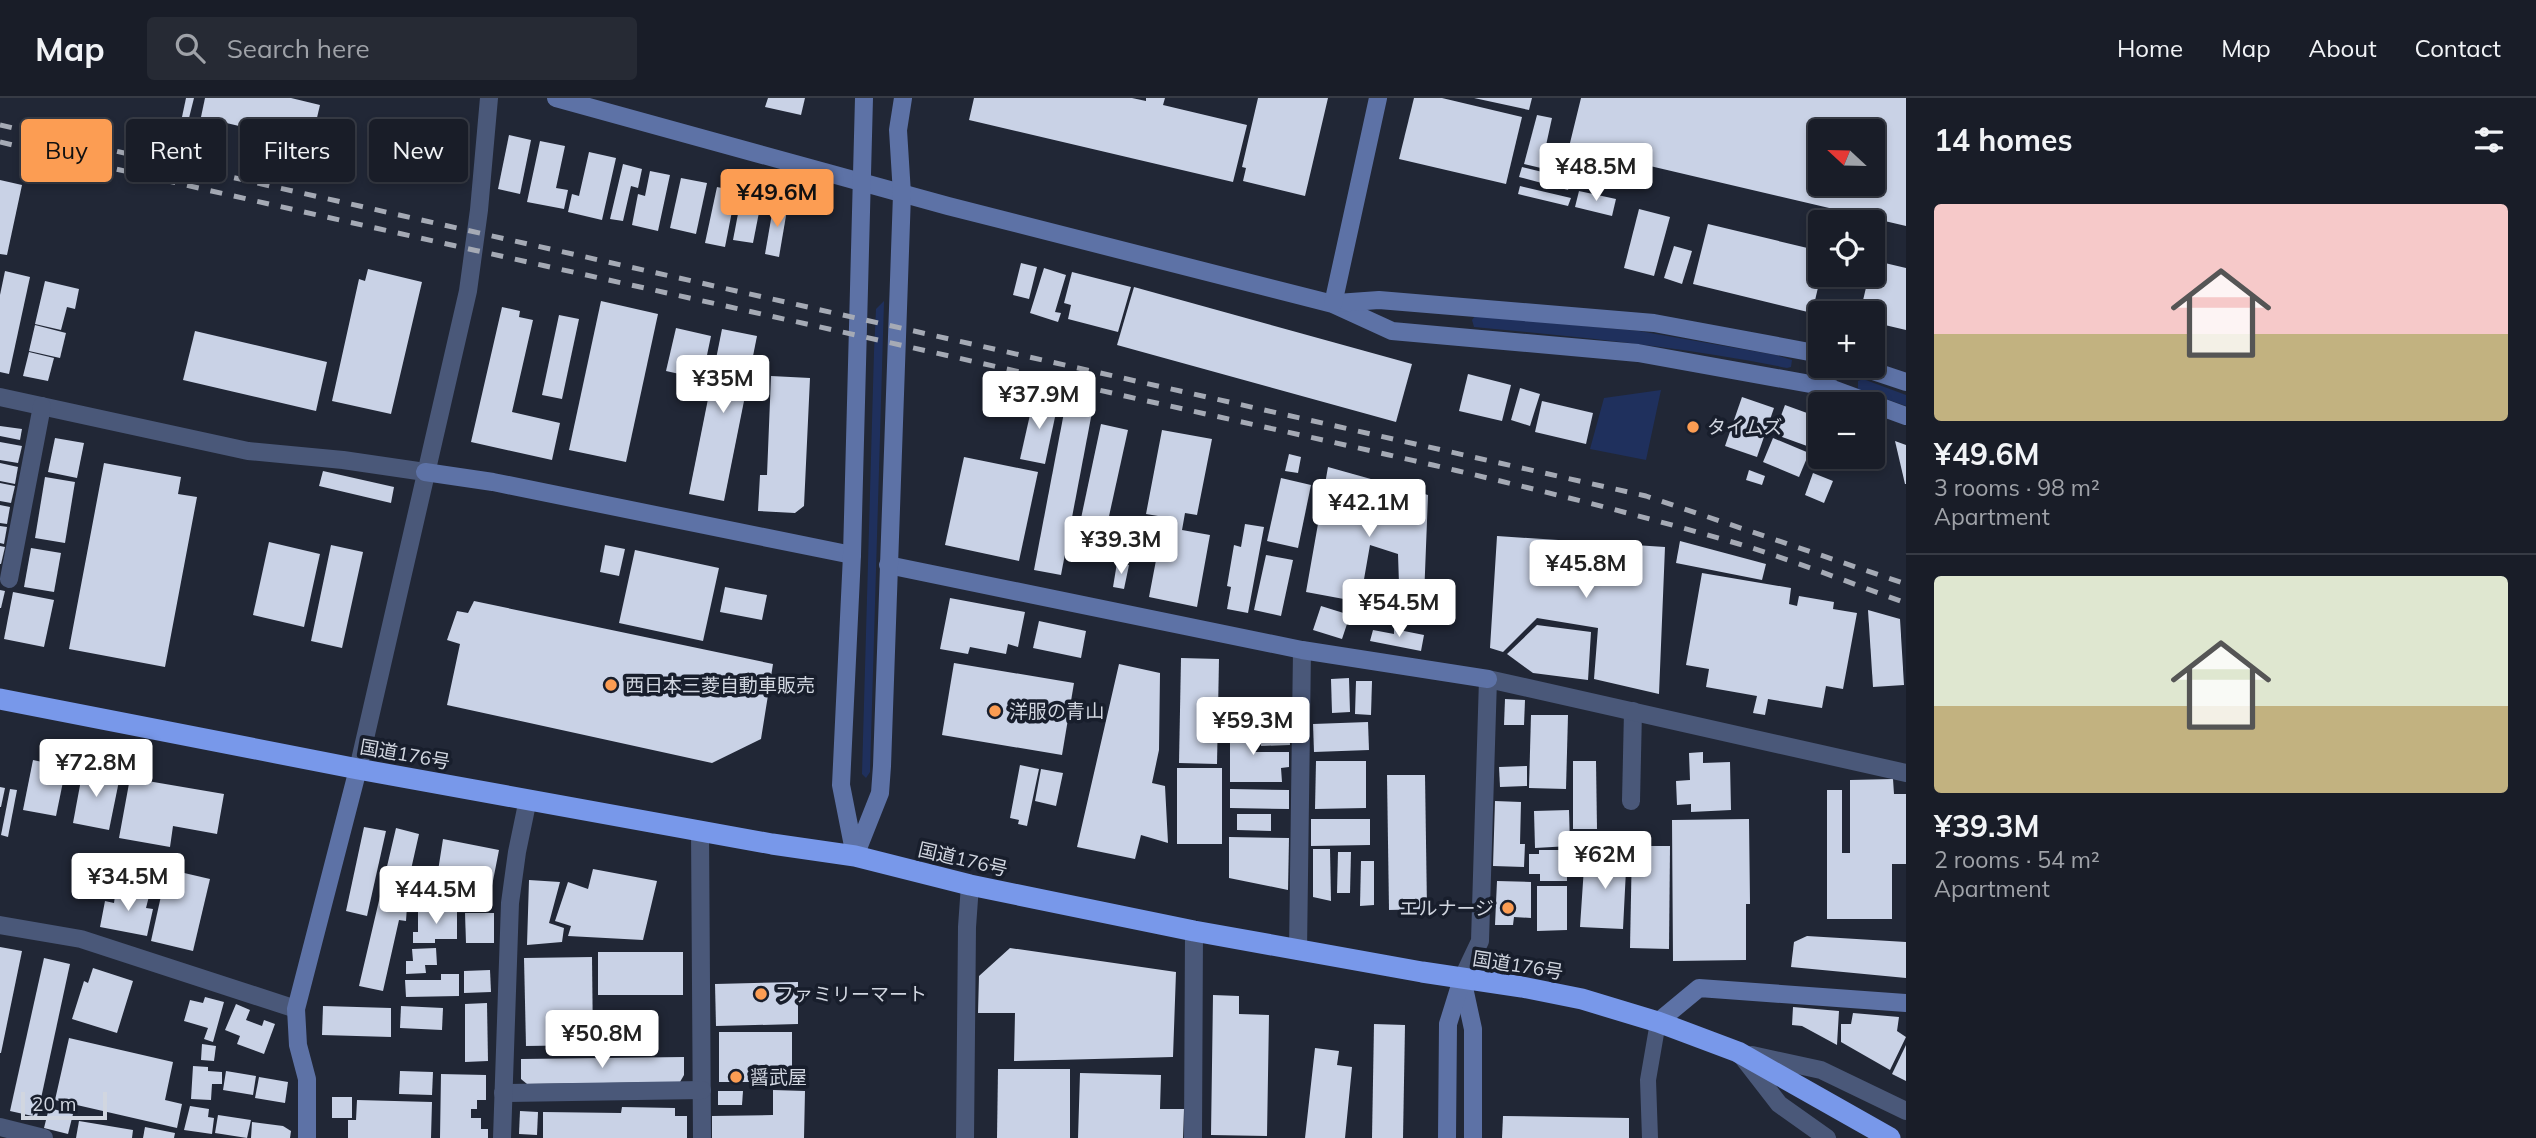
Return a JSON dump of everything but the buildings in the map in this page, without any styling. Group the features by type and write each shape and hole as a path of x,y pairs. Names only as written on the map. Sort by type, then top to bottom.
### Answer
{"highway":[{"name":"国道176号","path":"0,699 358,769 772,844 855,856 970,885 1298,951 1582,999 1658,1022 1738,1052 1890,1138"}],"street":[{"path":"307,1138 307,1079 298,1045 296,1009 358,769 468,291 479,210 489,98"},
{"path":"556,98 902,194 1333,304 1392,331 1638,353 1827,387 1906,415"},
{"path":"855,856 841,785 852,555 864,98"},
{"path":"855,856 880,793 902,194 898,130 903,98"},
{"path":"1333,304 1378,98"},
{"path":"1333,304 1379,300 1654,323 1808,352"},
{"path":"1885,375 1906,382"},
{"path":"1827,387 1828,378"},
{"path":"0,397 248,451 343,460 493,482 852,555"},
{"path":"9,579 42,406"},
{"path":"888,565 1302,650 1488,679 1906,773"},
{"path":"1298,951 1302,650"},
{"path":"1447,1138 1448,1024 1462,979 1480,941 1488,679"},
{"path":"1631,801 1633,711"},
{"path":"502,1138 510,904 528,799"},
{"path":"700,830 702,1138"},
{"path":"965,1138 967,927 970,885"},
{"path":"0,925 81,939 296,1009"},
{"path":"1193,1138 1194,931"},
{"path":"1462,979 1473,1029 1473,1138"},
{"path":"1658,1022 1699,988 1906,1003"},
{"path":"1738,1052 1821,1070 1906,1111"},
{"path":"1738,1052 1779,1104 1827,1138"},
{"path":"503,1093 702,1090"},
{"path":"0,1127 44,1138"}],"lane":[{"path":"1650,1138 1648,1080 1658,1022"}],"shaded area":[{"path":"884,301 870,772 866,778 862,774 874,352 876,309"},
{"path":"1475,316 1639,331 1776,355 1792,360 1791,367 1631,343 1474,327 1472,320"},
{"path":"1863,379 1906,395 1906,406 1885,399 1885,392 1858,389 1858,381"},
{"path":"1661,390 1646,460 1590,449 1604,398"}],"railway":[{"path":"0,125 1646,496 1906,584"},
{"path":"0,142 1510,483 1739,544 1906,603"}],"place":[{"name":"タイムズ","path":"1693,427"},
{"name":"西日本三菱自動車販売","path":"611,685"},
{"name":"洋服の青山","path":"995,711"},
{"name":"エルナージ","path":"1508,908"},
{"name":"ファミリーマート","path":"761,994"},
{"name":"醤武屋","path":"736,1077"}]}
